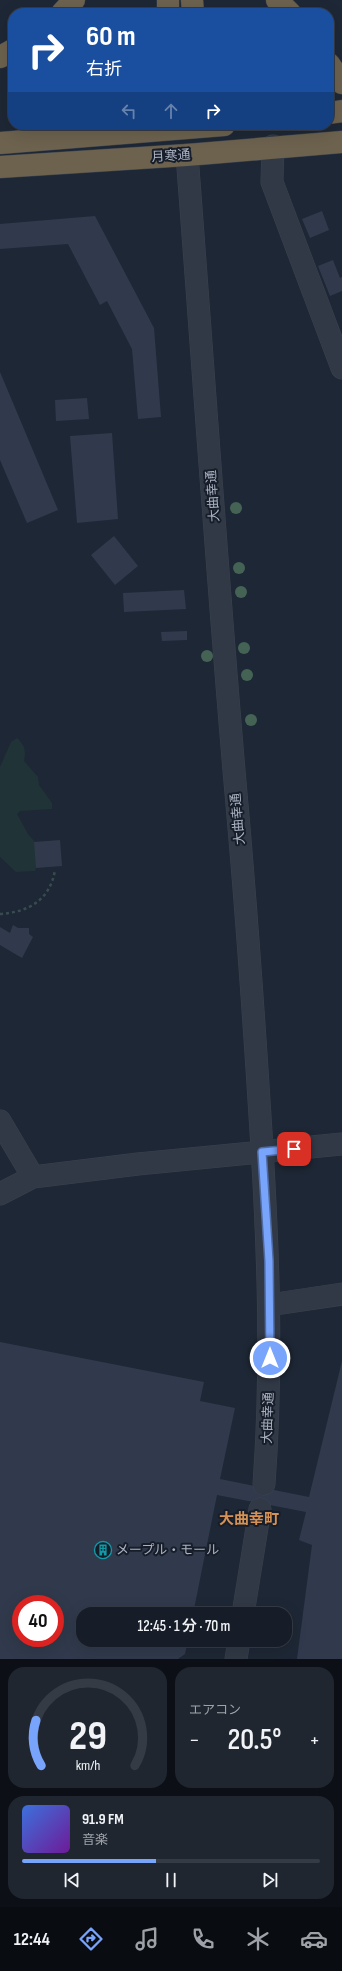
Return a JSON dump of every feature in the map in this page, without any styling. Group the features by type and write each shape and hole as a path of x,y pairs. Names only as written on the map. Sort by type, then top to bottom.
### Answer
{"highway":[{"path":"67,8 74,0"},
{"path":"277,0 285,8"},
{"path":"334,71 342,83"},
{"name":"月寒通","path":"0,143 141,130"},
{"path":"174,130 187,155"},
{"path":"187,155 196,130"},
{"name":"月寒通","path":"0,167 187,155 273,146 342,142"}],"street":[{"path":"273,146 272,182 342,368"},
{"name":"大曲幸通","path":"187,155 232,746 250,960 269,1261 269,1366 264,1484"},
{"path":"0,1121 32,1177"},
{"path":"0,1194 32,1177 138,1164 342,1144"},
{"path":"269,1305 342,1294"},
{"path":"244,1607 260,1509"},
{"path":"236,1659 238,1647"}],"path":[{"path":"0,914 22,910 38,902 47,894 55,870"}],"green space":[{"path":"17,738 22,743 24,748 24,761 38,777 39,785 52,803 52,809 20,811 17,814 28,834 43,851 35,871 16,872 0,857 0,767 11,742"}],"building":[{"path":"322,211 329,230 310,238 302,219"},
{"path":"95,216 154,328 161,417 138,419 132,349 107,301 100,305 68,244 0,249 0,224"},
{"path":"333,260 340,278 342,277 342,291 330,296 318,266"},
{"path":"0,372 58,510 27,523 0,460"},
{"path":"87,398 89,419 56,421 55,400"},
{"path":"112,433 118,519 77,523 70,436"},
{"path":"114,536 138,566 115,585 91,555"},
{"path":"184,590 186,609 124,612 123,593"},
{"path":"187,631 187,640 162,641 161,632"},
{"path":"60,840 62,866 36,868 34,842"},
{"path":"13,925 18,928 29,928 29,934 33,937 22,958 0,945 0,927 10,933"},
{"name":"メープル・モール","path":"0,1342 204,1382 200,1401 235,1408 220,1479 309,1497 342,1361 342,1659 297,1659 312,1545 299,1540 306,1512 217,1495 194,1607 76,1607 76,1647 186,1647 185,1654 178,1659 0,1659"}],"place":[{"name":"メープル・モール","path":"103,1550"}],"district":[{"name":"大曲幸町","path":"249,1519"}],"route":[{"path":"270,1358 269,1261 262,1152 294,1149"}]}
